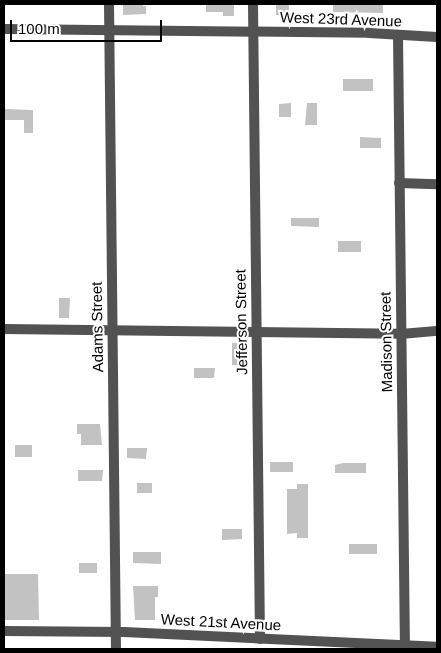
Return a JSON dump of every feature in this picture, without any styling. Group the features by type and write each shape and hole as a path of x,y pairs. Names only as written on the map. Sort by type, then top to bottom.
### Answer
{"street":[{"name":"Adams Street","path":"109,4 116,649"},
{"name":"Jefferson Street","path":"253,4 260,640"},
{"name":"West 23rd Avenue","path":"4,29 437,36"},
{"name":"Madison Street","path":"398,35 405,648"},
{"path":"399,183 437,184"},
{"path":"4,329 402,334 437,331"},
{"name":"West 21st Avenue","path":"4,631 116,632 405,648 437,647"}],"building":[{"path":"123,4 143,4 143,6 146,6 146,14 123,15"},
{"path":"206,4 234,4 234,16 223,16 223,12 206,12"},
{"path":"276,4 289,4 289,15 276,15"},
{"path":"333,4 383,4 383,13 333,12"},
{"path":"343,79 373,79 373,91 343,91"},
{"path":"291,103 291,117 279,117 279,104"},
{"path":"307,103 317,103 317,125 305,125"},
{"path":"4,109 33,110 33,133 24,133 24,120 4,120"},
{"path":"360,137 381,138 381,148 360,148"},
{"path":"291,218 319,218 319,227 291,226"},
{"path":"338,241 361,241 361,252 338,252"},
{"path":"59,298 70,298 69,318 59,318"},
{"path":"232,343 245,343 245,366 232,365"},
{"path":"194,368 215,368 214,378 194,378"},
{"path":"77,424 100,424 102,445 81,445 81,434 77,434"},
{"path":"15,445 32,445 32,457 15,457"},
{"path":"127,448 147,448 146,459 127,458"},
{"path":"270,462 293,462 293,472 270,472"},
{"path":"366,463 366,473 335,473 335,465"},
{"path":"78,470 103,470 102,481 78,481"},
{"path":"137,483 152,483 152,493 137,493"},
{"path":"297,484 308,484 308,538 297,538 297,533 287,534 287,489 297,489"},
{"path":"222,529 242,529 242,539 222,540"},
{"path":"349,544 377,544 377,554 349,554"},
{"path":"133,552 161,552 161,564 133,563"},
{"path":"79,563 97,563 97,573 79,573"},
{"path":"4,574 38,574 39,620 4,620"},
{"path":"133,586 158,586 158,597 155,597 155,620 135,620"}]}
